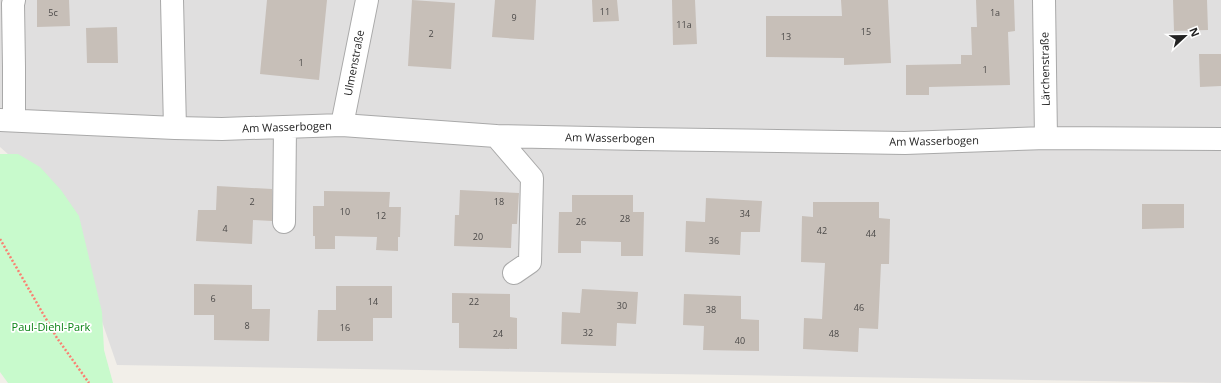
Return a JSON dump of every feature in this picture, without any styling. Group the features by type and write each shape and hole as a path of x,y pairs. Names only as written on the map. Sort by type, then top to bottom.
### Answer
{"street":[{"path":"7,120 14,67 14,0"},
{"path":"172,0 175,128"},
{"name":"Ulmenstraße","path":"342,125 366,0"},
{"name":"Lärchenstraße","path":"1044,0 1046,138"},
{"name":"Am Wasserbogen","path":"7,120 175,128 222,129 342,125 496,136 905,143 1046,138 1221,139"},
{"path":"284,222 285,127"},
{"path":"496,136 532,178 530,262 514,273"}],"path":[{"path":"0,239 57,338 89,383"}],"shaded area":[{"path":"0,0 1221,0 1221,383 117,365 60,200 0,147"}],"green space":[{"name":"Paul-Diehl-Park","path":"0,154 18,154 40,167 61,190 79,216 102,312 104,350 113,383 8,383 0,372"}],"building":[{"path":"37,0 69,0 70,26 37,27"},
{"path":"267,0 327,0 319,80 260,74"},
{"path":"412,0 455,3 451,69 408,66"},
{"path":"495,0 536,0 534,40 492,37"},
{"path":"592,0 617,0 619,21 593,22"},
{"path":"672,0 695,0 697,44 673,45"},
{"path":"841,0 888,0 891,63 844,65 844,58 766,57 766,16 842,16"},
{"path":"976,0 1014,0 1015,31 1008,32 1010,85 929,87 929,95 906,95 906,65 961,64 961,55 972,55 971,27 977,27"},
{"path":"1173,0 1207,0 1208,30 1174,31"},
{"path":"117,27 118,63 87,63 86,28"},
{"path":"1199,54 1221,54 1221,86 1200,87"},
{"path":"217,186 272,189 272,221 253,220 252,244 196,241 198,210 216,210"},
{"path":"460,190 519,193 517,224 512,224 511,248 454,246 455,215 459,215"},
{"path":"324,191 390,192 389,207 401,207 398,251 376,250 377,237 335,236 335,249 315,249 315,236 313,236 313,206 324,206"},
{"path":"572,195 633,195 633,212 644,212 643,256 621,256 621,242 581,241 581,253 558,253 559,212 572,212"},
{"path":"706,198 762,201 760,232 741,232 740,255 685,252 686,221 705,222"},
{"path":"813,202 879,202 879,218 890,219 889,264 881,264 878,329 859,328 858,352 803,349 804,318 822,319 825,263 801,262 802,216 813,217"},
{"path":"1142,204 1184,204 1184,228 1142,229"},
{"path":"194,284 252,285 252,309 270,309 269,341 214,340 214,315 194,315"},
{"path":"336,286 392,286 392,318 373,318 373,341 317,341 318,310 336,310"},
{"path":"582,289 638,292 636,324 617,323 616,346 561,344 562,312 580,313"},
{"path":"452,293 510,294 510,317 517,318 517,349 459,348 459,323 452,323"},
{"path":"684,294 741,296 741,319 759,320 759,351 703,350 704,326 683,325"}]}
